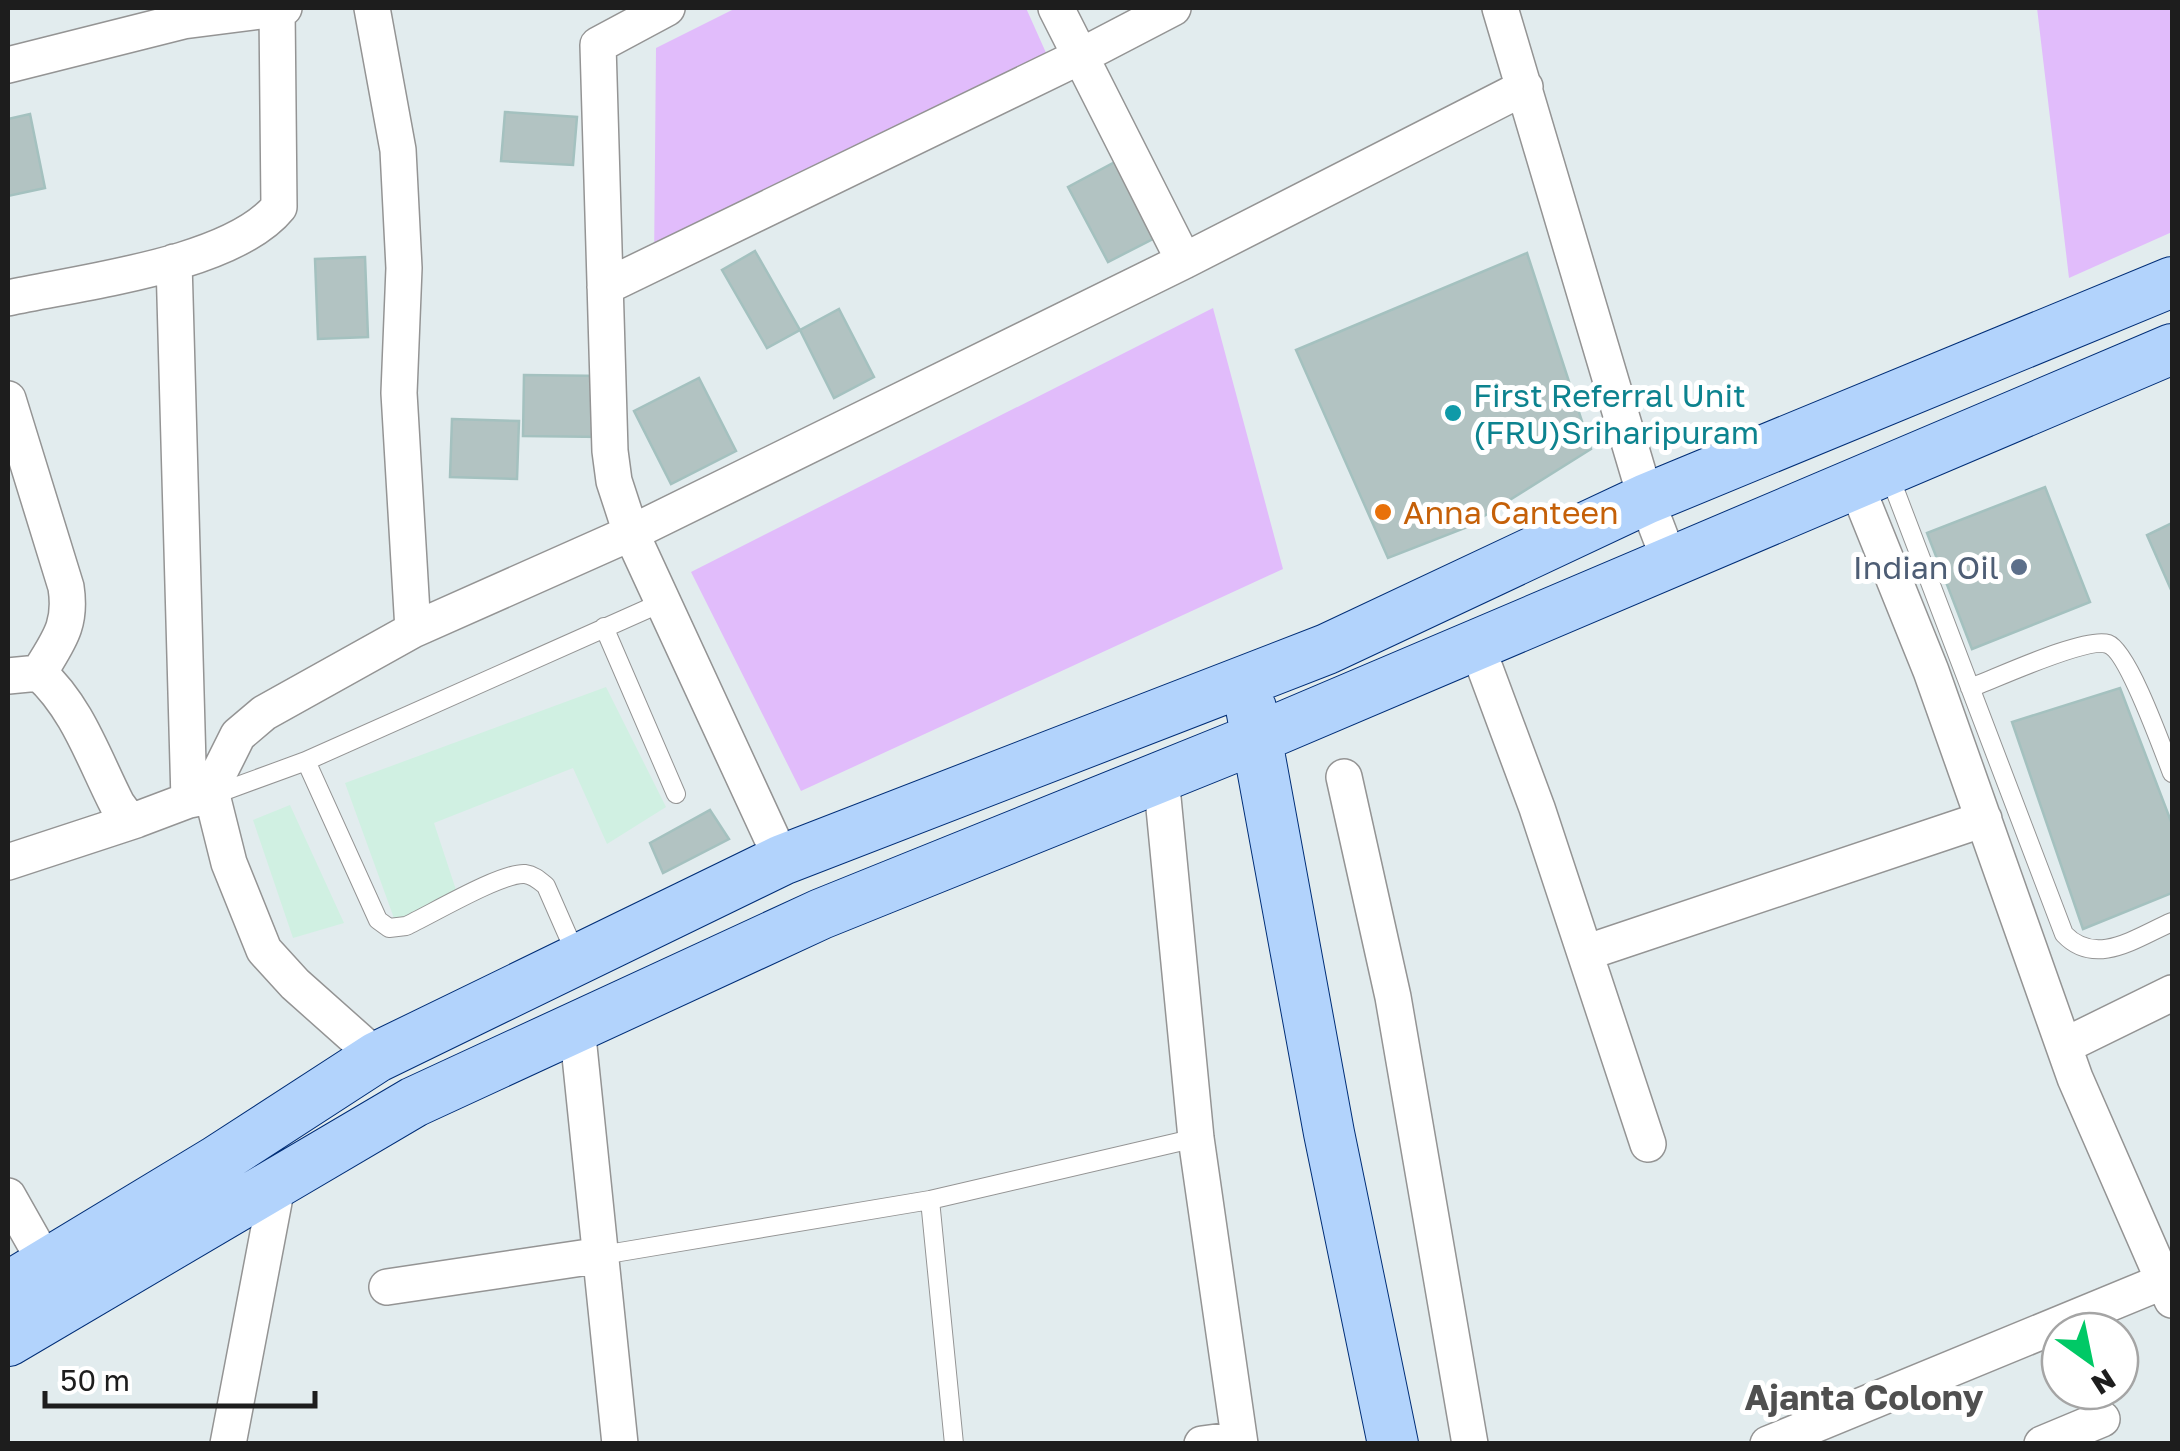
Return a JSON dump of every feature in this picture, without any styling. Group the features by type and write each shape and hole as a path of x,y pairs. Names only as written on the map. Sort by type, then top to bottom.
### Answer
{"main road":[{"path":"8,1340 245,1182 377,1057 782,860 1327,649 1646,499 2172,282"},
{"path":"27,1276 245,1182 821,914 1257,738 2172,349"},
{"path":"1245,679 1329,1133 1393,1444"}],"street":[{"path":"8,65 184,14 280,8 279,206 266,222 248,234 174,262 8,298"},
{"path":"372,8 398,150 404,268 399,393 413,630"},
{"path":"598,8 614,480 631,533 782,860"},
{"path":"598,45 666,8"},
{"path":"1056,8 1184,261"},
{"path":"605,287 1172,8"},
{"path":"1500,8 1646,499 1670,562"},
{"path":"8,862 200,798 238,735 264,713 413,630 631,533 1184,261 1525,87"},
{"path":"174,262 200,798 264,950 295,984 377,1057"},
{"path":"8,399 69,606 66,627 31,669 66,701 117,804 125,815 136,820"},
{"path":"1768,1444 2168,1290 2064,1046 1930,671 1872,478"},
{"path":"1476,644 1537,808 1648,1144"},
{"path":"1160,777 1196,1138 1240,1441 1202,1444"},
{"path":"1344,777 1393,997 1470,1444"},
{"path":"1585,954 1984,819"},
{"path":"2064,1046 2172,992"},
{"path":"577,1027 620,1444"},
{"path":"228,1444 245,1182"},
{"path":"8,1196 27,1276"},
{"path":"387,1287 602,1254"},
{"path":"2042,1444 2102,1419"}],"lane":[{"path":"1872,478 1970,688 2064,934 2075,946 2108,950 2172,922"},
{"path":"200,798 306,761 662,602"},
{"path":"604,628 676,794"},
{"path":"1970,688 2082,645 2105,642 2116,648 2127,666 2172,773"},
{"path":"306,761 378,920 389,928 406,926 504,878 524,874 546,886 578,959"},
{"path":"602,1254 930,1200 1196,1138"},
{"path":"930,1200 954,1444"}],"shaded area":[{"path":"736,8 1026,8 1047,55 654,265 656,48"},
{"path":"2037,8 2172,8 2172,232 2069,278"},
{"path":"1213,308 1283,569 801,791 691,572"},
{"path":"606,687 666,807 607,844 573,768 434,823 457,893 395,921 345,783"},
{"path":"290,805 344,923 293,938 253,820"}],"building":[{"path":"505,112 577,117 573,165 501,161"},
{"path":"30,114 45,188 8,196 8,119"},
{"path":"1115,162 1155,238 1108,262 1068,187"},
{"path":"755,251 800,330 767,348 722,270"},
{"name":"First Referral Unit (FRU)Sriharipuram","path":"1527,253 1591,449 1465,528 1388,558 1296,350"},
{"path":"365,257 368,337 318,339 315,259"},
{"path":"839,309 874,377 834,398 800,330"},
{"path":"524,375 605,376 604,437 523,436"},
{"path":"699,378 736,451 671,484 634,411"},
{"path":"452,419 519,421 517,479 450,477"},
{"path":"2045,487 2090,602 1972,649 1927,533"},
{"path":"2172,523 2172,592 2147,535"},
{"path":"2120,688 2172,824 2172,893 2083,929 2012,722"},
{"path":"710,810 729,839 663,873 650,843"}],"place":[{"name":"First Referral Unit (FRU)Sriharipuram","path":"1453,413"},
{"name":"Anna Canteen","path":"1383,512"},
{"name":"Indian Oil","path":"2019,567"}],"district":[{"name":"Ajanta Colony","path":"1864,1397"}]}
